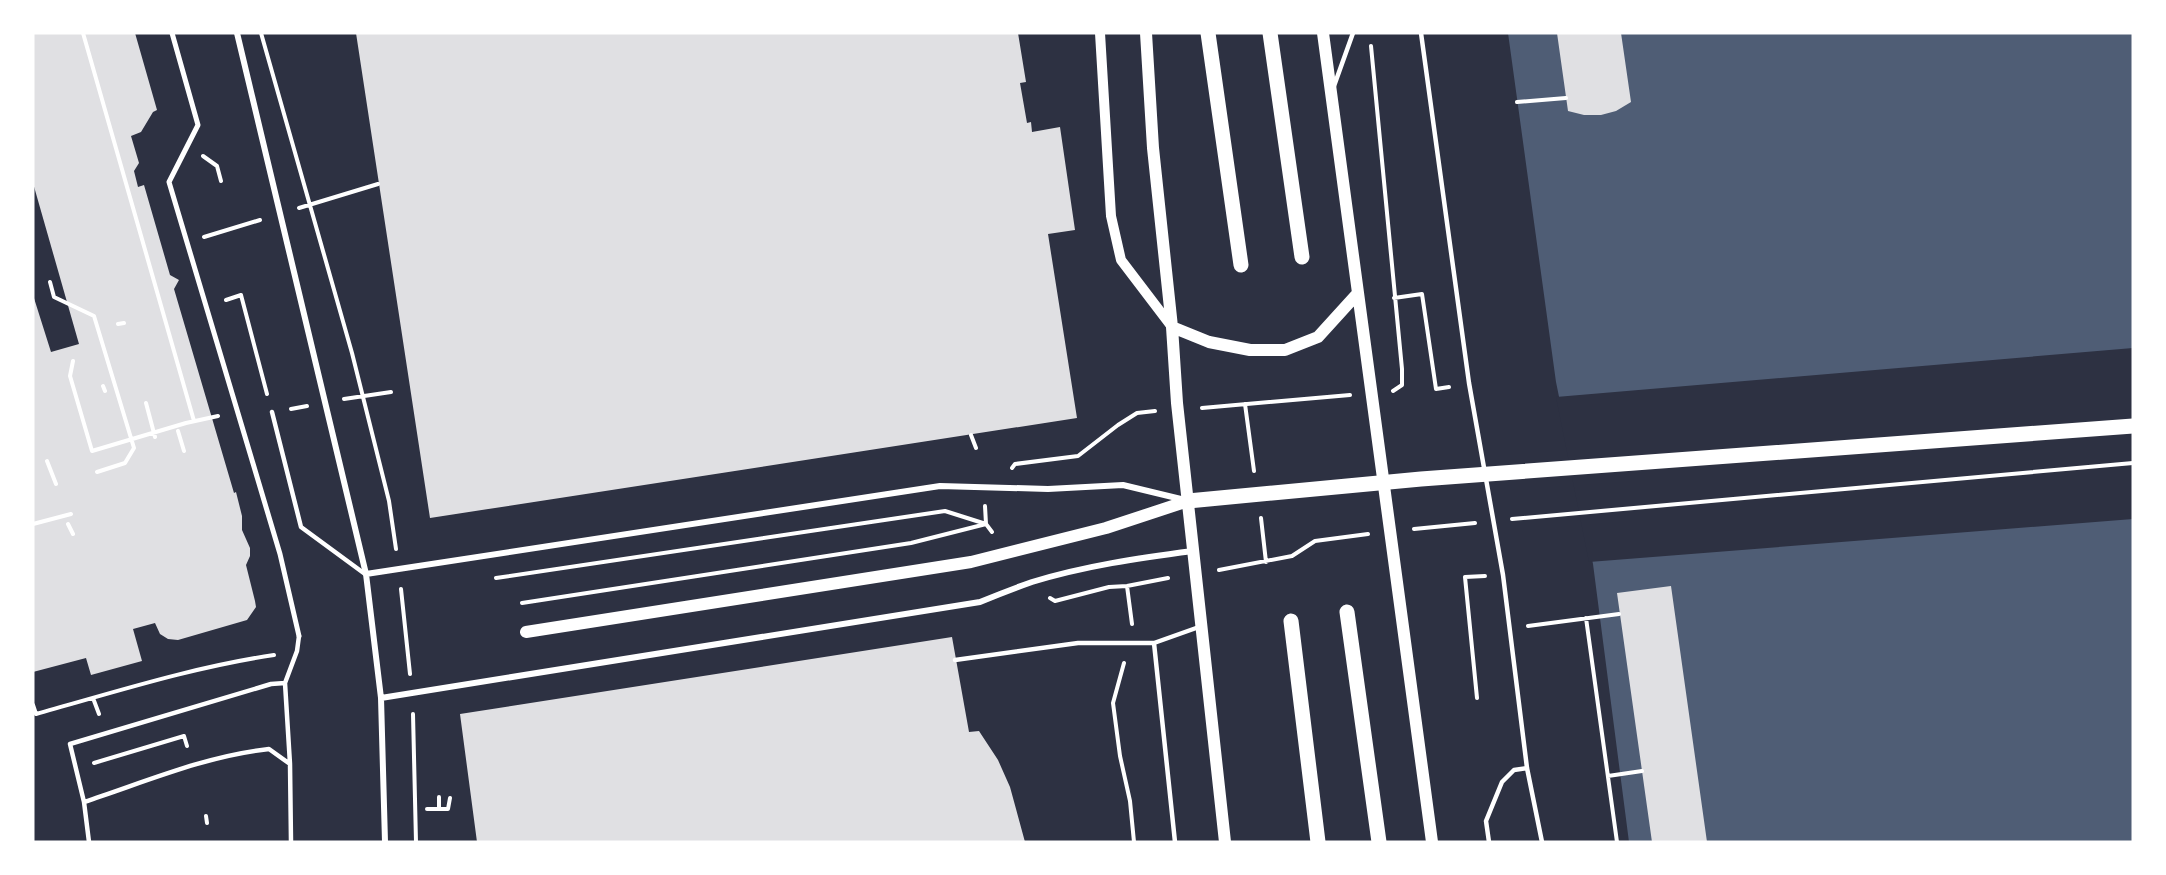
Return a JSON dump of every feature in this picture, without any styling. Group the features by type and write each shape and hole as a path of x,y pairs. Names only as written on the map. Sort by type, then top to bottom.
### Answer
{"main road":[{"path":"1146,33 1152,148 1172,327 1177,403 1225,842"},
{"path":"1208,33 1241,265"},
{"path":"1270,33 1302,257"},
{"path":"1323,33 1432,842"},
{"path":"1172,327 1209,342 1250,350 1285,350 1318,337 1358,293"},
{"path":"526,632 971,562 1106,528 1188,501 1431,478 2133,426"},
{"path":"1347,612 1379,842"},
{"path":"1291,621 1318,842"}],"street":[{"path":"172,33 198,125 169,182 280,554 299,636"},
{"path":"237,33 366,574 381,698 385,842"},
{"path":"1100,33 1111,216 1121,260 1172,327"},
{"path":"366,574 940,486 1048,489 1123,485 1188,501"},
{"path":"381,698 980,602 1033,582 1065,573 1134,559 1194,551"}],"lane":[{"path":"1331,95 1353,33"},
{"path":"1421,33 1469,383 1503,575 1527,768 1542,842"},
{"path":"272,412 301,527 366,574"},
{"path":"955,660 1078,643 1154,644 1202,626"},
{"path":"291,842 290,764 285,683 297,651 299,636"},
{"path":"1154,644 1175,842"},
{"path":"89,842 84,802 70,744 271,684 285,683"},
{"path":"84,802 152,778 243,752 269,749 290,764"},
{"path":"1489,842 1486,821 1502,782 1514,770 1527,768"}],"path":[{"path":"83,33 194,422"},
{"path":"261,33 352,353 389,501 399,569 412,693 416,842"},
{"path":"1372,57 1403,383 1399,389 1388,391"},
{"path":"1518,102 1566,98"},
{"path":"188,146 217,166 221,182"},
{"path":"50,282 54,297 94,316 134,448 125,463 97,472"},
{"path":"1394,298 1422,294 1436,389"},
{"path":"229,308 226,299 241,295 272,412"},
{"path":"73,361 70,376 92,451 186,423"},
{"path":"72,377 94,455"},
{"path":"1200,408 1356,394"},
{"path":"146,403 155,437"},
{"path":"1245,404 1252,456"},
{"path":"1008,473 1015,464 1078,456 1137,413 1156,411"},
{"path":"178,431 184,452"},
{"path":"971,435 976,448"},
{"path":"47,461 56,484"},
{"path":"125,463 127,469"},
{"path":"1509,520 2133,463"},
{"path":"497,578 945,511 986,524 910,543 522,603"},
{"path":"33,524 71,514"},
{"path":"1415,529 1485,522"},
{"path":"68,524 73,534"},
{"path":"1262,530 1266,561"},
{"path":"1222,570 1292,556 1315,541 1364,534"},
{"path":"1465,577 1478,698"},
{"path":"1126,586 1132,629 1113,703 1120,756 1130,801 1134,842"},
{"path":"1510,628 1620,614"},
{"path":"1586,618 1617,842"},
{"path":"33,704 36,714 240,660 277,655"},
{"path":"93,698 99,714"},
{"path":"110,757 184,736 189,755"},
{"path":"1608,776 1642,771"},
{"path":"439,809 440,797"},
{"path":"428,809 448,809 450,798"},
{"path":"206,816 207,823"}],"water":[{"path":"1508,33 2133,33 2133,842 1629,842 1593,564 1556,382"}],"pier":[{"path":"2133,348 2133,519 1589,562 1556,397"}],"building":[{"path":"33,33 135,33 157,110 153,112 141,132 131,136 139,163 134,171 138,187 144,185 170,275 179,280 174,289 234,493 236,492 242,516 242,530 250,548 250,556 246,565 256,607 247,620 178,640 168,639 160,634 155,623 133,629 142,661 91,675 86,658 33,672 33,295 51,352 79,344 33,183"},
{"path":"356,33 1018,33 1026,82 1020,83 1027,123 1031,122 1032,132 1060,127 1075,230 1048,234 1077,418 430,518"},
{"path":"1557,33 1621,33 1631,102 1616,111 1601,115 1584,115 1568,111"},
{"path":"1671,586 1707,842 1652,842 1617,593"},
{"path":"952,637 969,732 979,731 998,760 1010,787 1025,842 477,842 460,714"}]}
